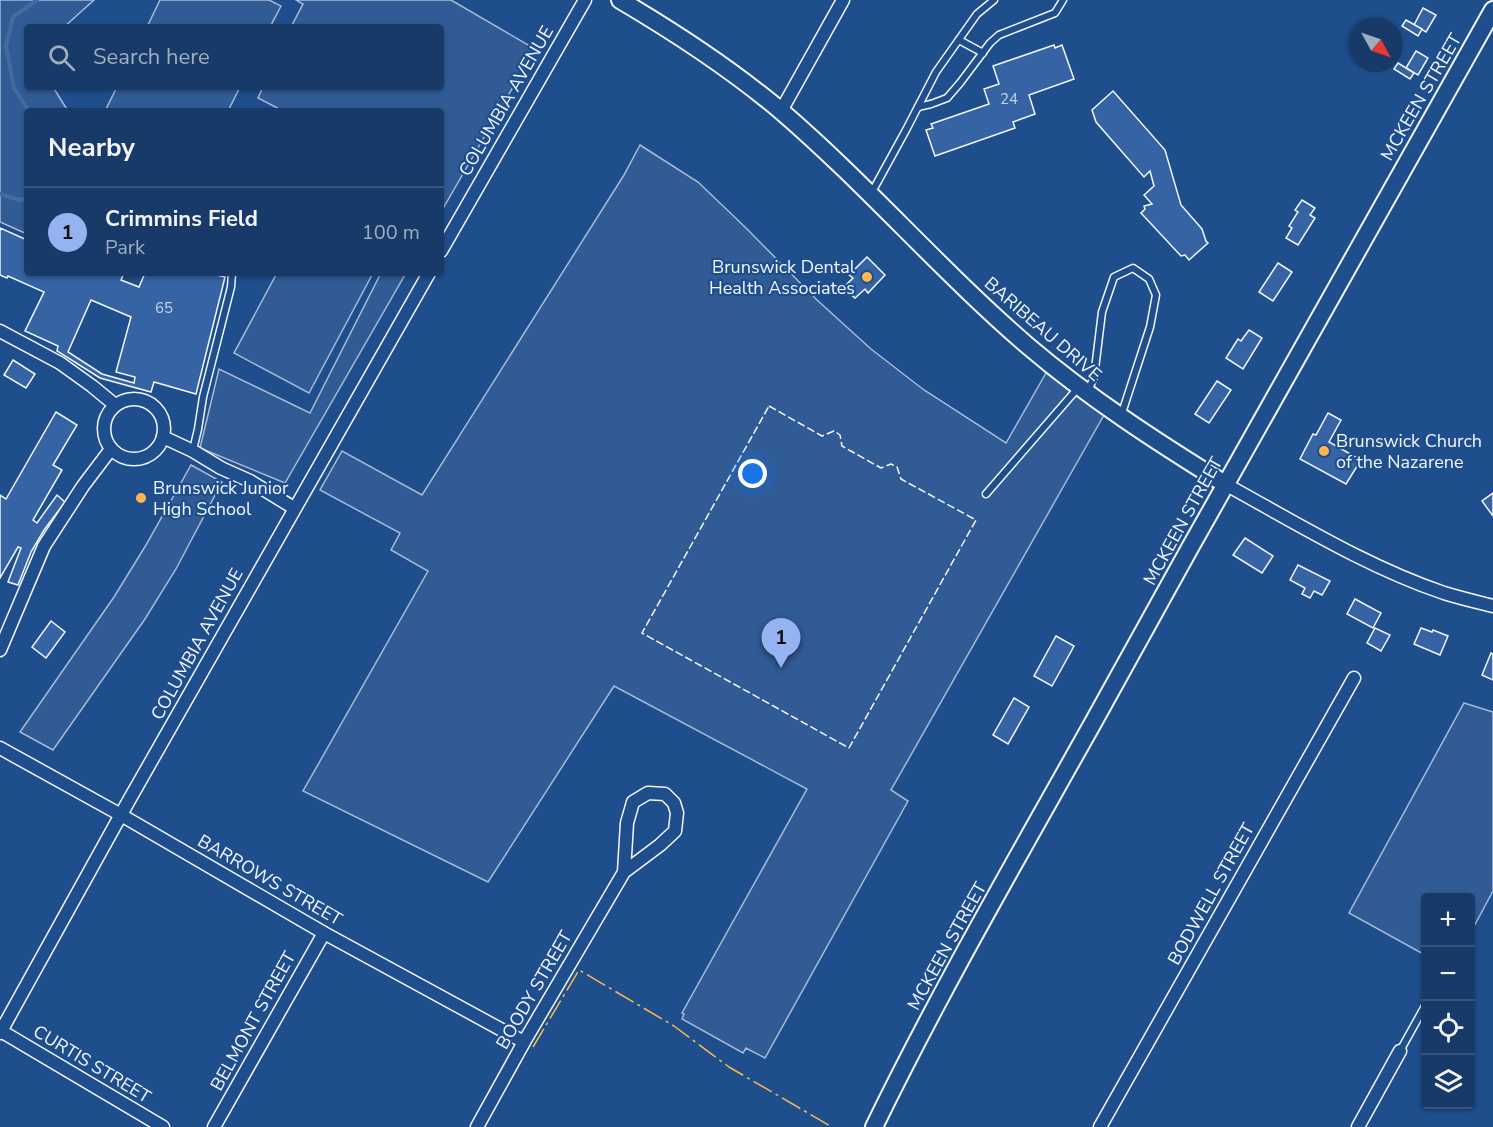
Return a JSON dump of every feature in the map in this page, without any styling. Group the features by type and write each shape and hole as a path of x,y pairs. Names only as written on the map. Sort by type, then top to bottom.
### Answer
{"street":[{"name":"COLUMBIA AVENUE","path":"444,246 585,0"},
{"name":"BARIBEAU DRIVE","path":"620,0 708,55 759,93 1028,346 1121,417 1225,484 1366,560 1444,593 1493,606"},
{"path":"780,111 843,0"},
{"name":"MCKEEN STREET","path":"863,1127 910,1052 1225,484 1493,10"},
{"name":"COLUMBIA AVENUE","path":"1,1032 294,508 427,276"},
{"path":"0,331 60,363 115,405"},
{"path":"136,399 157,409 164,424 163,437 156,449 149,455 140,459 128,459 111,449 105,439 104,425 109,411 115,405 122,401 136,399"},
{"path":"163,437 250,481 294,508"},
{"path":"0,651 44,546 83,486 111,449"},
{"name":"BODWELL STREET","path":"1100,1127 1353,678"},
{"name":"BARROWS STREET","path":"0,748 121,815 324,933 525,1042"},
{"name":"BOODY STREET","path":"477,1127 624,872 675,831 677,813 674,803 665,794 648,793 633,802 627,824 624,872"},
{"name":"BELMONT STREET","path":"214,1127 324,933"},
{"name":"CURTIS STREET","path":"1,1032 163,1127"},
{"path":"1358,1127 1400,1051"},
{"name":"MCKEEN STREET","path":"874,1127 910,1052"}],"lane":[{"path":"870,195 936,72 977,14 994,0"},
{"path":"918,107 947,98 990,43 999,35 1055,13 1063,0"},
{"path":"959,40 983,53"},
{"path":"986,494 1094,377 1102,312 1114,277 1133,268 1149,279 1156,295 1150,327 1121,417"},
{"path":"192,451 198,429 202,397 231,287 232,276"},
{"path":"1400,1051 1421,1013"}],"shaded area":[{"path":"0,0 94,0 67,24 24,24 24,90 55,90 66,108 24,108 24,233 0,222"},
{"path":"160,0 269,0 281,6 272,24 148,24"},
{"path":"296,0 451,0 535,49 444,207 444,108 277,108 258,98 262,90 444,90 444,24 293,24 303,4"},
{"path":"116,90 238,90 230,108 106,108"},
{"path":"640,145 698,182 817,300 871,349 924,390 1006,443 1046,373 1104,415 891,790 908,801 765,1058 746,1048 743,1053 682,1019 684,1014 682,1013 807,789 614,686 488,882 303,791 428,571 391,550 400,533 320,490 342,451 422,495 624,175"},
{"path":"275,276 371,276 309,393 234,353"},
{"path":"379,276 404,276 285,483 200,448 219,369 310,413"},
{"path":"191,465 222,482 176,569 145,619 53,750 20,732 114,597"},
{"path":"1464,703 1493,712 1493,891 1475,925 1475,893 1421,893 1421,953 1349,913"}],"building":[{"path":"1423,8 1436,15 1426,32 1414,25"},
{"path":"1406,20 1422,29 1418,36 1403,24"},
{"path":"1054,45 1055,48 1062,45 1074,79 1029,95 1035,114 1013,122 1015,128 935,156 926,130 933,128 931,124 989,104 984,89 999,84 993,66"},
{"path":"1416,51 1428,58 1418,75 1406,68"},
{"path":"1403,66 1414,73 1410,79 1399,72 1403,72"},
{"path":"1113,91 1165,150 1181,205 1202,229 1208,243 1189,260 1185,255 1181,256 1141,213 1145,209 1144,206 1152,204 1144,195 1154,186 1150,171 1144,177 1096,122 1092,110"},
{"path":"1302,200 1315,208 1310,215 1315,218 1298,245 1286,238 1292,228 1289,226 1298,212 1295,210"},
{"path":"0,228 24,239 24,276 123,276 121,280 139,287 144,276 225,277 196,394 154,382 151,392 100,378 57,351 58,346 25,331 44,292 8,276 7,278 0,275","holes":["91,300 131,317 116,372 135,377 134,383 102,374 68,352"]},
{"name":"Brunswick Dental Health Associates","path":"867,257 885,275 868,293 865,289 855,298 843,288 853,278 849,275"},
{"path":"1278,263 1292,272 1273,301 1259,292"},
{"path":"1249,330 1262,338 1243,369 1226,358 1238,339 1241,341"},
{"path":"13,360 35,374 26,388 4,375"},
{"path":"1217,381 1231,390 1209,423 1195,414"},
{"path":"56,412 77,425 53,465 62,470 33,520 37,523 57,495 65,502 31,552 18,585 8,582 21,548 18,547 0,578 0,495 6,499"},
{"name":"Brunswick Church of the Nazarene","path":"1328,413 1341,420 1329,442 1361,460 1346,484 1300,459 1313,434 1316,435"},
{"path":"1493,493 1493,516 1482,501"},
{"path":"1245,538 1273,556 1262,573 1233,555"},
{"path":"1298,565 1330,581 1322,595 1314,591 1310,598 1302,594 1305,588 1290,580"},
{"path":"1355,599 1381,613 1373,628 1347,614"},
{"path":"51,621 65,632 46,658 32,647"},
{"path":"1375,628 1390,635 1381,651 1367,643"},
{"path":"1421,628 1448,636 1440,655 1414,644"},
{"path":"1056,636 1074,646 1052,686 1034,676"},
{"path":"1491,653 1493,654 1493,680 1482,675"},
{"path":"1014,698 1029,707 1008,744 993,735"}],"waterway":[{"path":"27,108 14,88 6,46 13,17 37,0"},
{"path":"0,194 20,200 24,199"}],"fence":[{"path":"769,406 822,436 834,431 840,435 842,446 881,468 891,464 897,467 901,479 976,520 849,748 642,633 769,406"}],"power":[{"path":"533,1047 579,970 674,1026 729,1067 832,1127"}],"place":[{"name":"Brunswick Dental Health Associates","path":"867,277"},
{"name":"Brunswick Church of the Nazarene","path":"1324,451"},
{"name":"Brunswick Junior High School","path":"141,498"},
{"name":"Crimmins Field","path":"781,668"}]}
